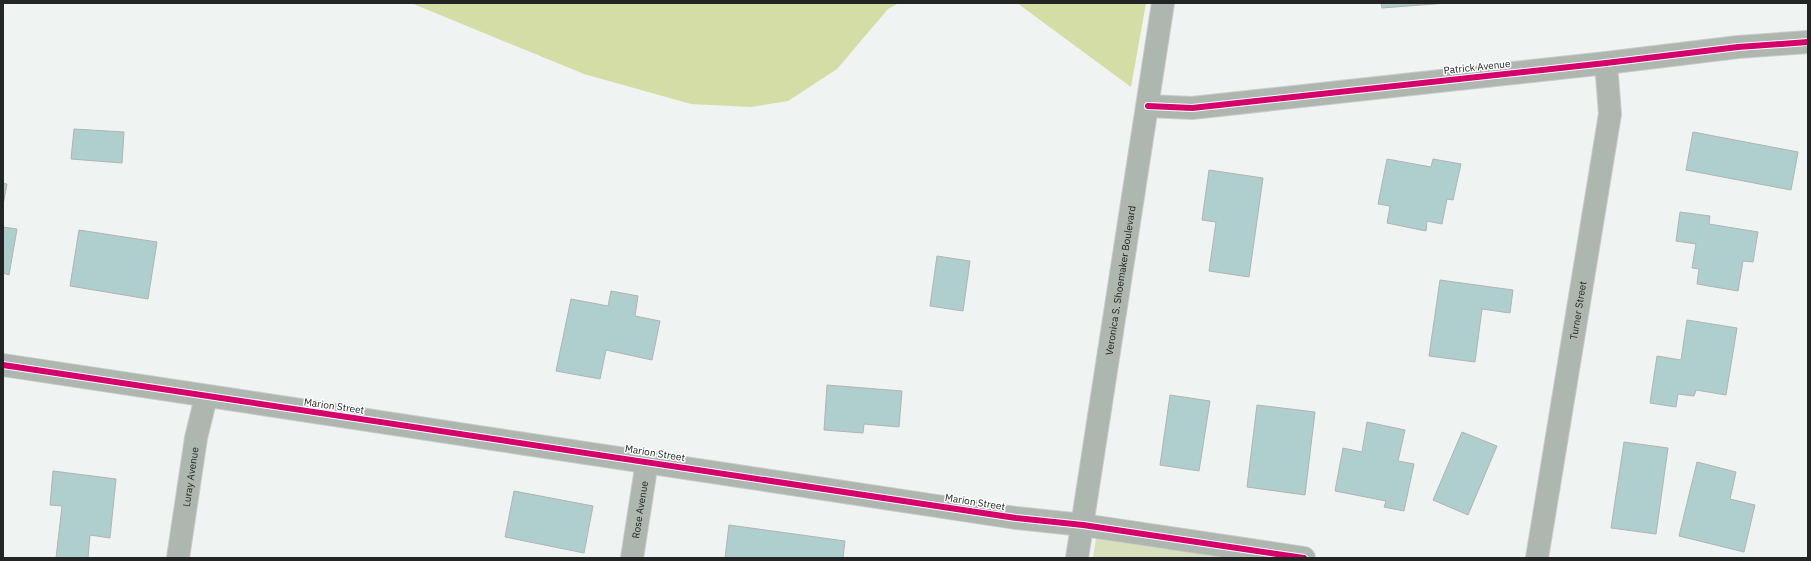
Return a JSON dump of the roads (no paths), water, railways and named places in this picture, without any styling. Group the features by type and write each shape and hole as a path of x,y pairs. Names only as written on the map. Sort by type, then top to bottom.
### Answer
{"street":[{"name":"Veronica S. Shoemaker Boulevard","path":"1077,558 1163,3"},
{"name":"Patrick Avenue","path":"1148,106 1192,108 1606,63 1738,47 1808,42"},
{"name":"Turner Street","path":"1537,558 1610,114 1606,63"},
{"name":"Marion Street","path":"3,365 206,397 1016,518 1083,525 1304,558"},
{"name":"Luray Avenue","path":"178,558 196,438 206,397"},
{"name":"Rose Avenue","path":"632,558 647,462"}]}
